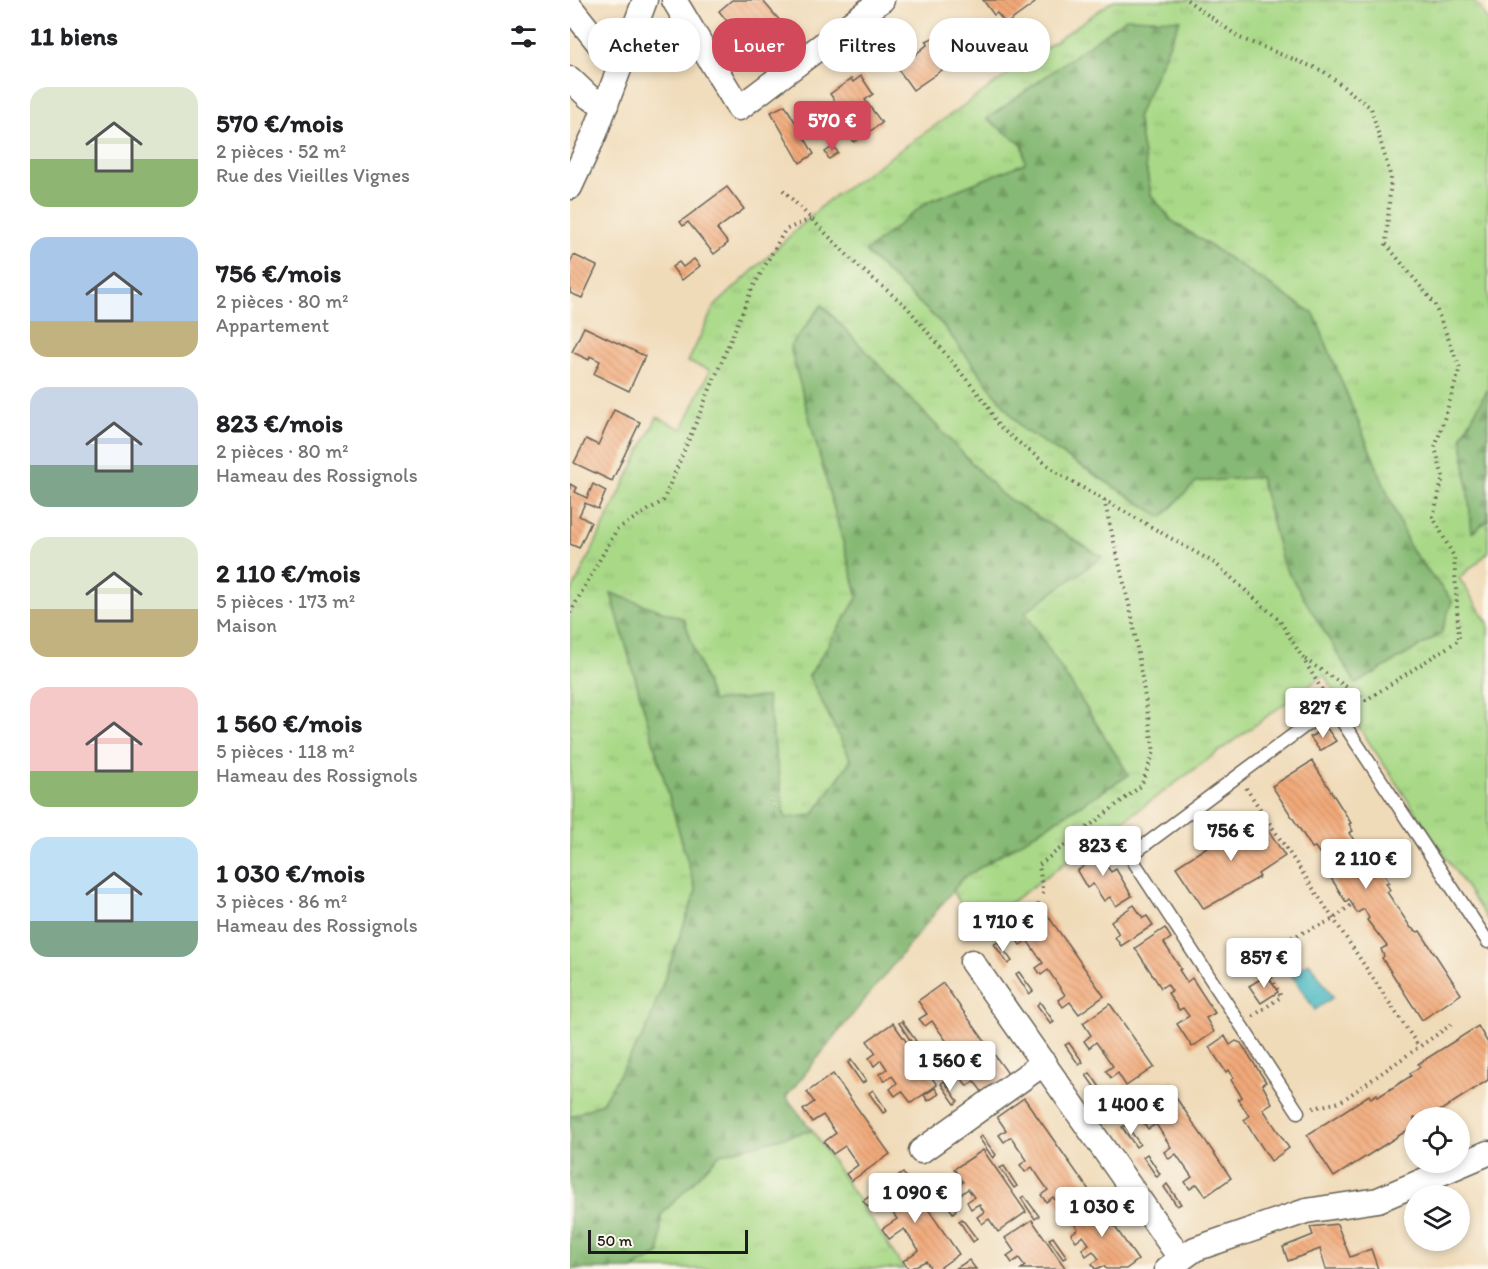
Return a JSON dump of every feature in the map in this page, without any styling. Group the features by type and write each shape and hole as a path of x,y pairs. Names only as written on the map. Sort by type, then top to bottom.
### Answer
{"street":[{"path":"638,18 645,0"},
{"path":"674,0 739,108 882,0"},
{"path":"570,8 588,30"},
{"path":"570,187 618,72"},
{"path":"570,79 589,97 606,105"},
{"path":"972,962 1044,1064 1174,1264 1195,1249 1306,1211 1378,1200 1488,1153"},
{"path":"921,1151 1044,1064"}],"lane":[{"path":"1298,1112 1130,856 1332,706 1488,942"}],"path":[{"path":"1187,0 1240,38 1323,71 1371,108 1391,178 1386,244 1434,303 1460,368 1435,448 1443,477 1433,517 1454,557 1460,640 1366,700 1303,658"},
{"path":"783,190 858,266 907,307 985,402 999,427 1059,474 1216,564 1280,621 1332,706"},
{"path":"570,613 617,529 663,501 752,289 785,230 813,218"},
{"path":"1043,894 1039,865 1141,786 1154,752 1132,617 1104,500"},
{"path":"1238,776 1332,920 1419,1047"},
{"path":"1240,1025 1281,997 1262,959 1272,946 1332,920 1352,904"},
{"path":"1298,1112 1340,1102 1452,1024"}],"green space":[{"path":"1114,0 1471,0 1480,7 1488,22 1488,389 1462,436 1473,532 1488,520 1488,553 1459,578 1488,623 1488,920 1324,675 977,927 952,891 963,878 1129,775 1025,612 1102,557 1002,495 822,305 790,347 858,597 809,676 851,760 813,815 785,818 767,697 712,701 684,619 611,593 696,891 646,1031 602,1103 570,1117 570,595 657,417 682,429 710,370 688,362 714,307 826,202 1011,72 1050,72 1050,45","holes":["1180,20 1137,117 1151,195 1172,221 1314,314 1410,548 1452,601 1283,564 1260,477 1196,481 1162,517 1023,429 942,324 866,253 927,202 1025,163 1023,145 987,119"]},
{"path":"1126,18 1180,20 1137,117 1151,195 1172,221 1314,314 1410,548 1452,601 1441,634 1356,684 1283,564 1260,477 1196,482 1162,517 1022,429 942,324 865,252 927,202 1025,163 1023,145 987,119"},
{"path":"822,305 1002,495 1102,557 1025,612 1129,775 963,878 786,1097 812,1130 720,1154 661,1215 660,1254 632,1269 570,1269 570,1117 602,1103 646,1031 696,891 611,593 684,619 712,701 767,697 785,818 813,815 851,760 809,676 858,597 790,347"},
{"path":"1488,389 1488,520 1472,532 1462,436"},
{"path":"812,1130 904,1269 632,1269 660,1254 661,1215 720,1154"}],"water":[{"path":"1309,962 1333,997 1315,1010 1291,974"}],"building":[{"path":"732,0 762,0 778,18 725,18 719,11"},
{"path":"983,0 1032,0 1035,3 1014,18 1001,18 997,13 994,15"},
{"path":"929,40 929,72 939,72 913,90 900,72 917,72 917,53 928,44 926,41"},
{"path":"861,76 873,94 865,100 882,123 854,142 842,126 849,121 830,94 851,79 853,82"},
{"path":"785,105 814,154 800,163 771,112"},
{"path":"834,146 838,153 829,159 825,152"},
{"path":"727,187 744,209 717,229 728,243 714,254 688,222 683,226 680,222"},
{"path":"574,255 597,266 582,298 570,293 570,263"},
{"path":"694,259 700,266 682,280 672,267 679,262 683,267"},
{"path":"584,327 645,356 629,391 594,374 600,361 590,356 589,360 572,352"},
{"path":"614,410 640,422 612,481 574,463 586,439 598,445"},
{"path":"570,484 577,488 575,492 587,498 593,484 606,491 598,509 585,503 579,516 591,522 579,548 570,544"},
{"path":"1306,695 1314,707 1298,717 1290,705"},
{"path":"1326,727 1336,741 1320,751 1310,737"},
{"path":"1312,761 1351,823 1349,824 1353,831 1349,833 1361,850 1364,848 1368,854 1371,852 1389,882 1386,883 1390,890 1387,892 1411,928 1420,931 1461,994 1422,1020 1382,958 1384,956 1381,949 1387,946 1367,920 1369,918 1364,909 1357,913 1349,899 1346,902 1331,878 1329,871 1334,868 1328,859 1331,857 1325,848 1319,853 1315,847 1312,848 1272,786"},
{"path":"1258,814 1285,856 1258,874 1260,877 1204,909 1176,867"},
{"path":"1099,842 1108,856 1102,860 1111,872 1116,869 1132,896 1116,906 1110,897 1104,901 1093,884 1087,888 1077,871 1088,863 1082,855"},
{"path":"1039,903 1104,996 1079,1014 1070,1002 1063,1007 1058,1000 1065,995 1048,970 1041,975 1036,968 1043,963 1027,940 1020,945 1015,938 1022,933 1014,921"},
{"path":"1134,905 1143,918 1147,916 1153,925 1121,946 1115,937 1119,934 1111,921"},
{"path":"1165,928 1171,938 1164,943 1181,969 1179,970 1187,982 1192,978 1215,1013 1206,1018 1214,1032 1192,1047 1177,1024 1189,1016 1183,1008 1179,1010 1168,993 1172,991 1167,984 1161,988 1135,948"},
{"path":"998,942 1012,961 1008,964 994,944"},
{"path":"1019,972 1033,991 1029,994 1016,974"},
{"path":"1267,975 1278,992 1261,1003 1249,986"},
{"path":"943,983 1009,1075 983,1093 974,1081 967,1086 962,1079 969,1074 953,1051 945,1056 940,1049 948,1043 932,1021 925,1026 919,1019 927,1014 918,1001"},
{"path":"1040,1002 1054,1022 1051,1024 1037,1005"},
{"path":"1110,1004 1154,1067 1126,1086 1118,1073 1111,1078 1106,1071 1113,1066 1096,1042 1089,1048 1084,1041 1091,1035 1083,1023"},
{"path":"902,1021 916,1041 912,1043 899,1023"},
{"path":"893,1023 937,1085 911,1103 902,1091 895,1096 890,1089 897,1083 892,1076 884,1081 879,1074 887,1069 881,1060 874,1066 869,1058 876,1053 867,1041"},
{"path":"1478,1026 1488,1043 1488,1080 1446,1107 1404,1107 1404,1132 1334,1177 1307,1135 1369,1095 1371,1098 1377,1094 1378,1097 1411,1076 1410,1073 1420,1067 1418,1064"},
{"path":"1225,1036 1230,1045 1236,1041 1241,1043 1266,1082 1262,1084 1272,1103 1263,1109 1289,1148 1271,1161 1244,1120 1249,1116 1238,1099 1242,1097 1231,1080 1234,1078 1229,1070 1226,1072 1209,1047"},
{"path":"1069,1043 1083,1062 1079,1065 1065,1045"},
{"path":"923,1051 937,1071 934,1073 920,1053"},
{"path":"851,1060 866,1081 862,1083 848,1063"},
{"path":"1090,1073 1104,1093 1100,1095 1086,1075"},
{"path":"833,1074 890,1154 851,1181 846,1174 858,1165 845,1146 833,1154 824,1142 836,1133 823,1115 812,1122 803,1110 814,1102 807,1092"},
{"path":"944,1081 958,1101 955,1104 941,1084"},
{"path":"1168,1086 1231,1178 1206,1196 1197,1184 1190,1189 1185,1182 1192,1177 1176,1154 1169,1159 1164,1152 1171,1147 1156,1124 1148,1129 1143,1122 1151,1117 1142,1105"},
{"path":"935,1088 939,1094 928,1101 924,1095"},
{"path":"873,1090 887,1111 883,1113 869,1093"},
{"path":"1024,1098 1089,1190 1062,1209 1053,1197 1046,1202 1041,1195 1048,1190 1032,1167 1025,1172 1020,1165 1027,1160 1011,1137 1004,1142 999,1135 1006,1130 997,1117"},
{"path":"1126,1125 1140,1144 1136,1147 1122,1127"},
{"path":"982,1136 996,1155 993,1158 979,1138"},
{"path":"983,1150 1026,1212 998,1232 989,1219 982,1224 977,1217 984,1212 979,1204 971,1209 967,1202 974,1197 968,1189 961,1194 956,1187 963,1182 954,1169"},
{"path":"1147,1154 1160,1174 1157,1177 1143,1157"},
{"path":"1004,1166 1017,1186 1014,1188 1000,1168"},
{"path":"903,1173 959,1254 938,1269 931,1269 926,1261 909,1269 903,1261 919,1250 904,1229 889,1239 882,1229 897,1219 882,1197 868,1207 863,1201"},
{"path":"1167,1184 1181,1204 1177,1206 1164,1187"},
{"path":"942,1190 956,1210 953,1213 938,1192"},
{"path":"1024,1196 1039,1216 1035,1219 1021,1198"},
{"path":"1095,1198 1138,1260 1126,1269 1106,1269 1104,1266 1095,1269 1092,1264 1099,1259 1093,1251 1086,1256 1082,1249 1089,1244 1083,1236 1076,1241 1071,1234 1078,1229 1069,1216"},
{"path":"962,1219 977,1239 973,1242 959,1221"},
{"path":"1032,1220 1066,1269 1021,1269 1025,1266 1019,1258 1012,1263 1007,1256 1014,1251 1005,1238"},
{"path":"1337,1224 1350,1257 1371,1249 1378,1269 1326,1269 1320,1249 1288,1261 1283,1247 1313,1235 1310,1227"},
{"path":"1053,1237 1067,1257 1063,1259 1049,1239"},
{"path":"969,1260 976,1269 955,1269"}]}
